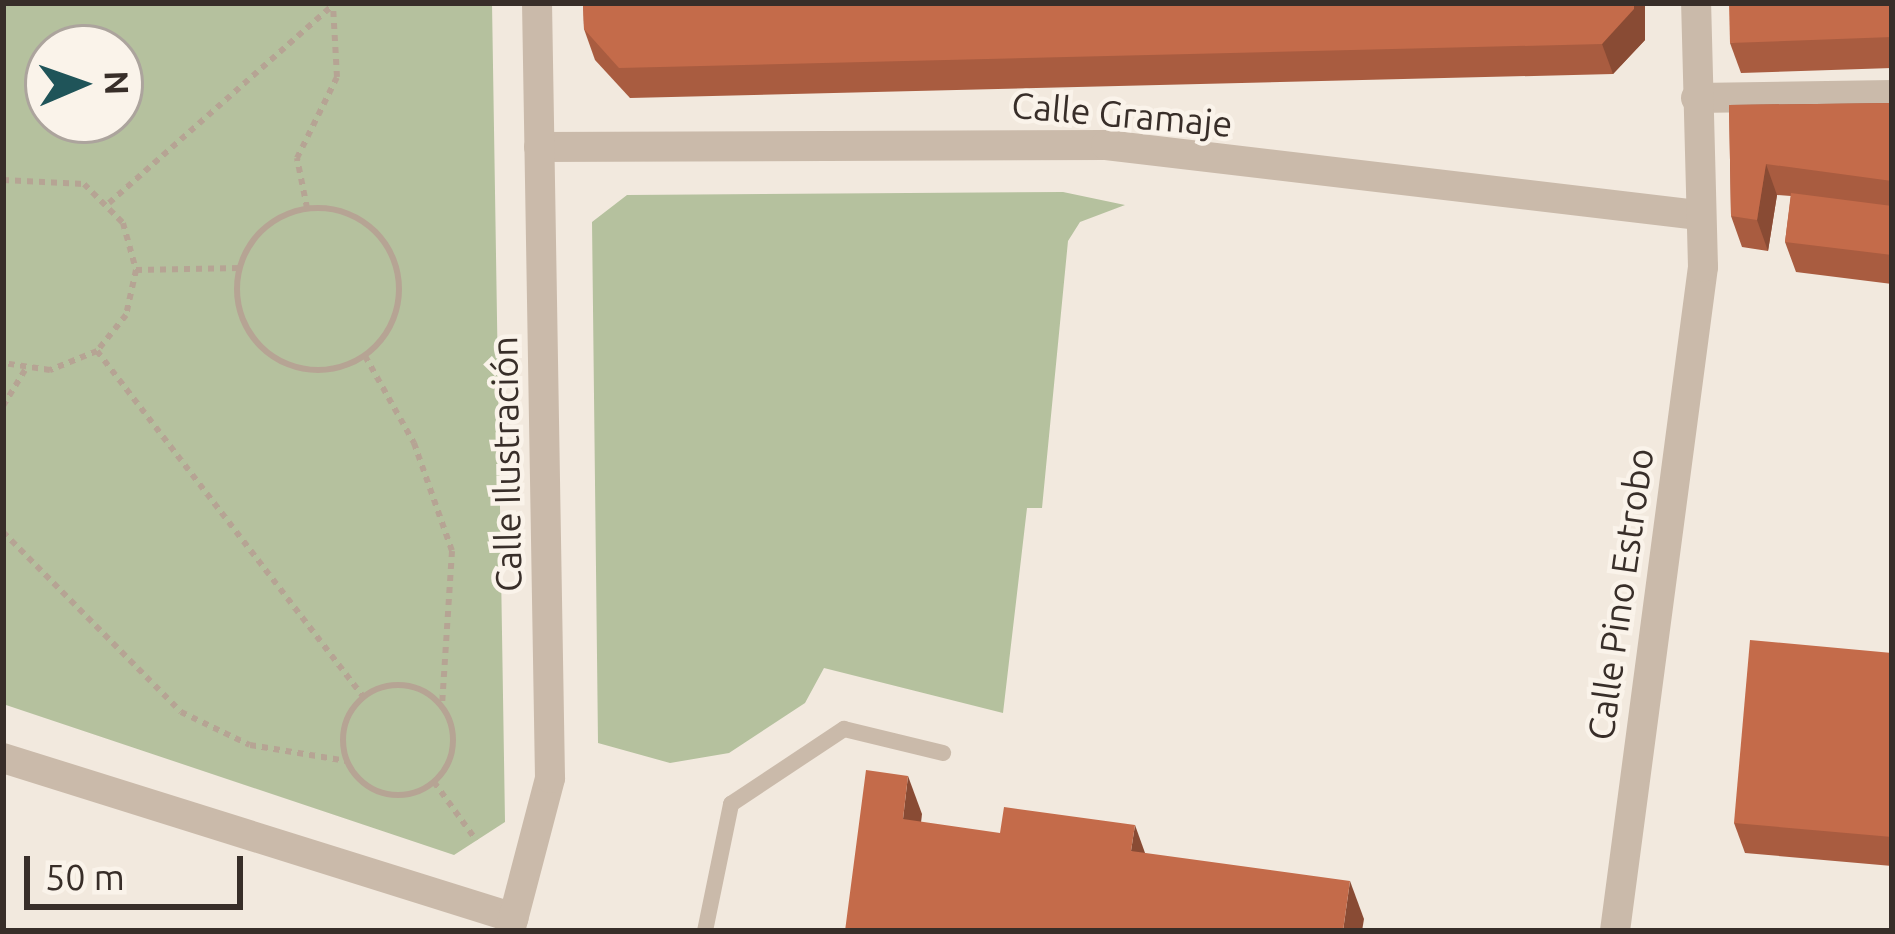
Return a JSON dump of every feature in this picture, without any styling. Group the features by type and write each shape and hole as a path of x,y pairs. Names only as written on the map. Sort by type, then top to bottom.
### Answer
{"street":[{"name":"Calle Ilustración","path":"512,925 550,778 537,3"},
{"name":"Calle Pino Estrobo","path":"1615,931 1703,267 1696,215 1696,3"},
{"path":"1696,98 1892,95"},
{"name":"Calle Gramaje","path":"539,147 1106,145 1696,215"},
{"path":"3,758 512,925"}],"lane":[{"path":"706,931 731,804 844,729 943,753"}],"path":[{"path":"109,203 332,4"},
{"path":"307,208 296,158 337,77 332,4"},
{"path":"3,180 55,174 109,203 136,270 126,315 97,351 25,370 3,363"},
{"path":"307,208 359,218 394,259 396,313 365,356 318,370 272,356 242,317 240,268 257,234 307,208"},
{"path":"136,270 240,268"},
{"path":"97,351 363,697"},
{"path":"365,356 414,442 452,551 442,706 453,737 434,782"},
{"path":"3,406 25,370"},
{"path":"3,532 181,712 250,745 347,760 385,794 434,782"},
{"path":"347,760 345,726 363,697 396,685 442,706"},
{"path":"434,782 476,840"}],"green space":[{"path":"3,3 492,3 505,822 454,855 3,704"},
{"path":"1063,192 1125,205 1080,222 1068,241 1042,508 1027,508 1003,713 824,668 805,703 729,753 670,763 598,743 592,222 627,195"}],"building":[{"path":"583,3 1634,3 1634,9 1602,44 619,68 584,29"},
{"path":"1729,3 1892,3 1892,37 1730,43"},
{"path":"1892,103 1892,181 1766,164 1757,220 1731,216 1729,105"},
{"path":"1791,193 1892,206 1892,255 1785,242"},
{"path":"1750,640 1892,653 1892,837 1734,823"},
{"path":"866,770 908,776 903,819 1000,833 1004,807 1135,825 1131,851 1350,881 1343,931 845,931"}]}
